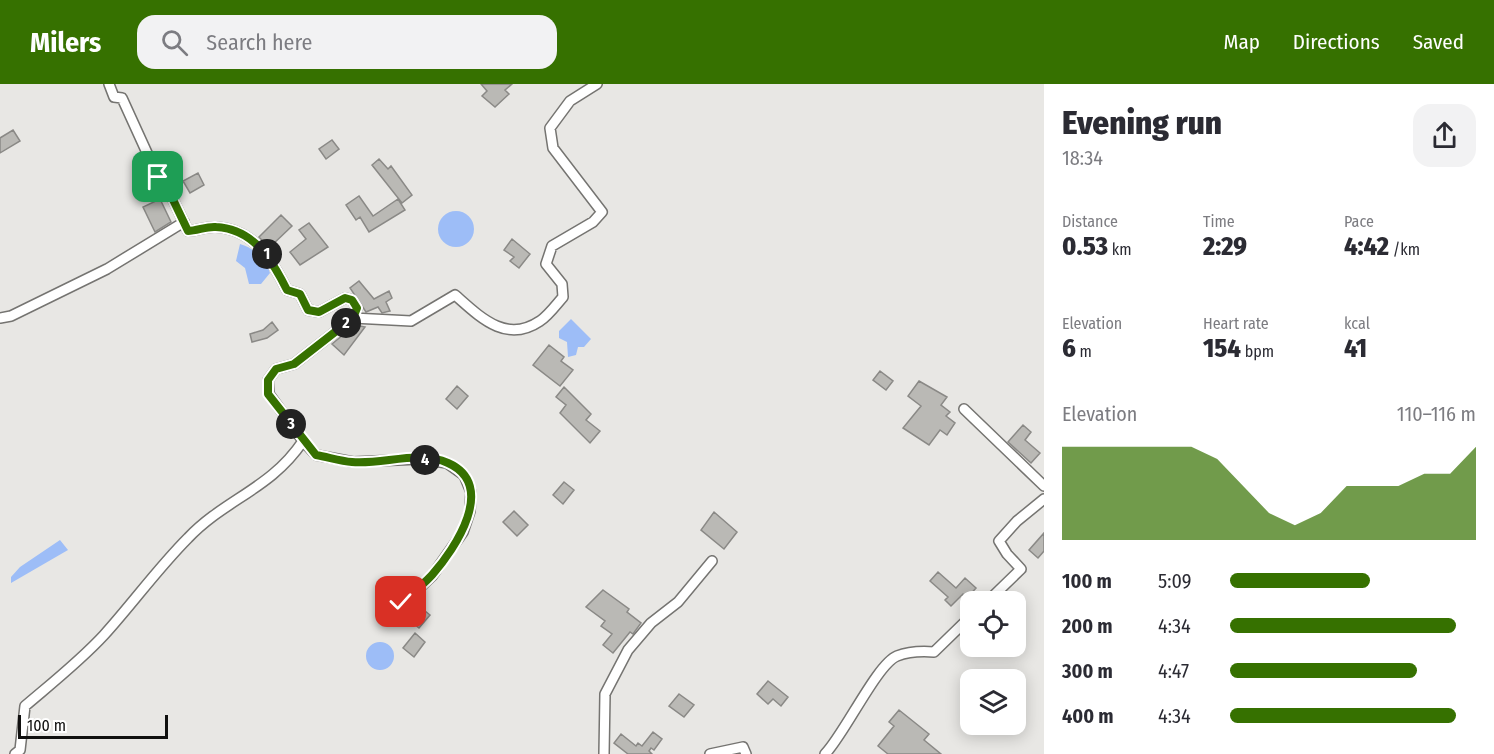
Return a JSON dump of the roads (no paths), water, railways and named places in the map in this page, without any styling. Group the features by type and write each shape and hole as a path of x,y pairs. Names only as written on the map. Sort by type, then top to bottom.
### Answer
{"street":[{"path":"109,84 114,97 122,99 158,177 166,185 188,231 215,226 256,242 268,254 287,290 300,294 308,310 319,312 345,298 352,300 357,308 353,318 294,364 276,369 268,380 268,394 303,441 316,455 353,462 429,460 447,463 464,475 471,492 470,510 463,532 432,576 389,617"},
{"path":"353,318 411,321 455,295 484,321 496,328 514,331 541,321 562,297 562,284 546,264 552,246 593,222 602,212 553,148 550,128 570,101 597,84"},
{"path":"0,318 11,316 107,270 184,222"},
{"path":"964,409 1044,486"},
{"path":"15,754 20,750 25,706 102,637 189,537 218,513 270,479 292,459 303,441"},
{"path":"998,591 1021,569 999,541 1044,499"},
{"path":"604,754 605,694 628,650 651,623 678,602 712,561"},
{"path":"825,754 838,741 859,703 894,657 914,651 934,652 960,627"},
{"path":"710,754 743,747 746,754"}],"water":[{"path":"456,211 468,217 474,229 468,241 456,247 444,241 438,229 444,217"},
{"path":"240,244 250,248 266,263 270,273 261,284 249,284 245,268 236,261"},
{"path":"571,319 591,339 584,347 578,347 576,355 568,357 567,342 559,338 559,331"},
{"path":"60,540 68,550 11,583 11,577 20,567"},
{"path":"380,642 390,646 394,656 390,666 380,670 370,666 366,656 370,646"}]}
